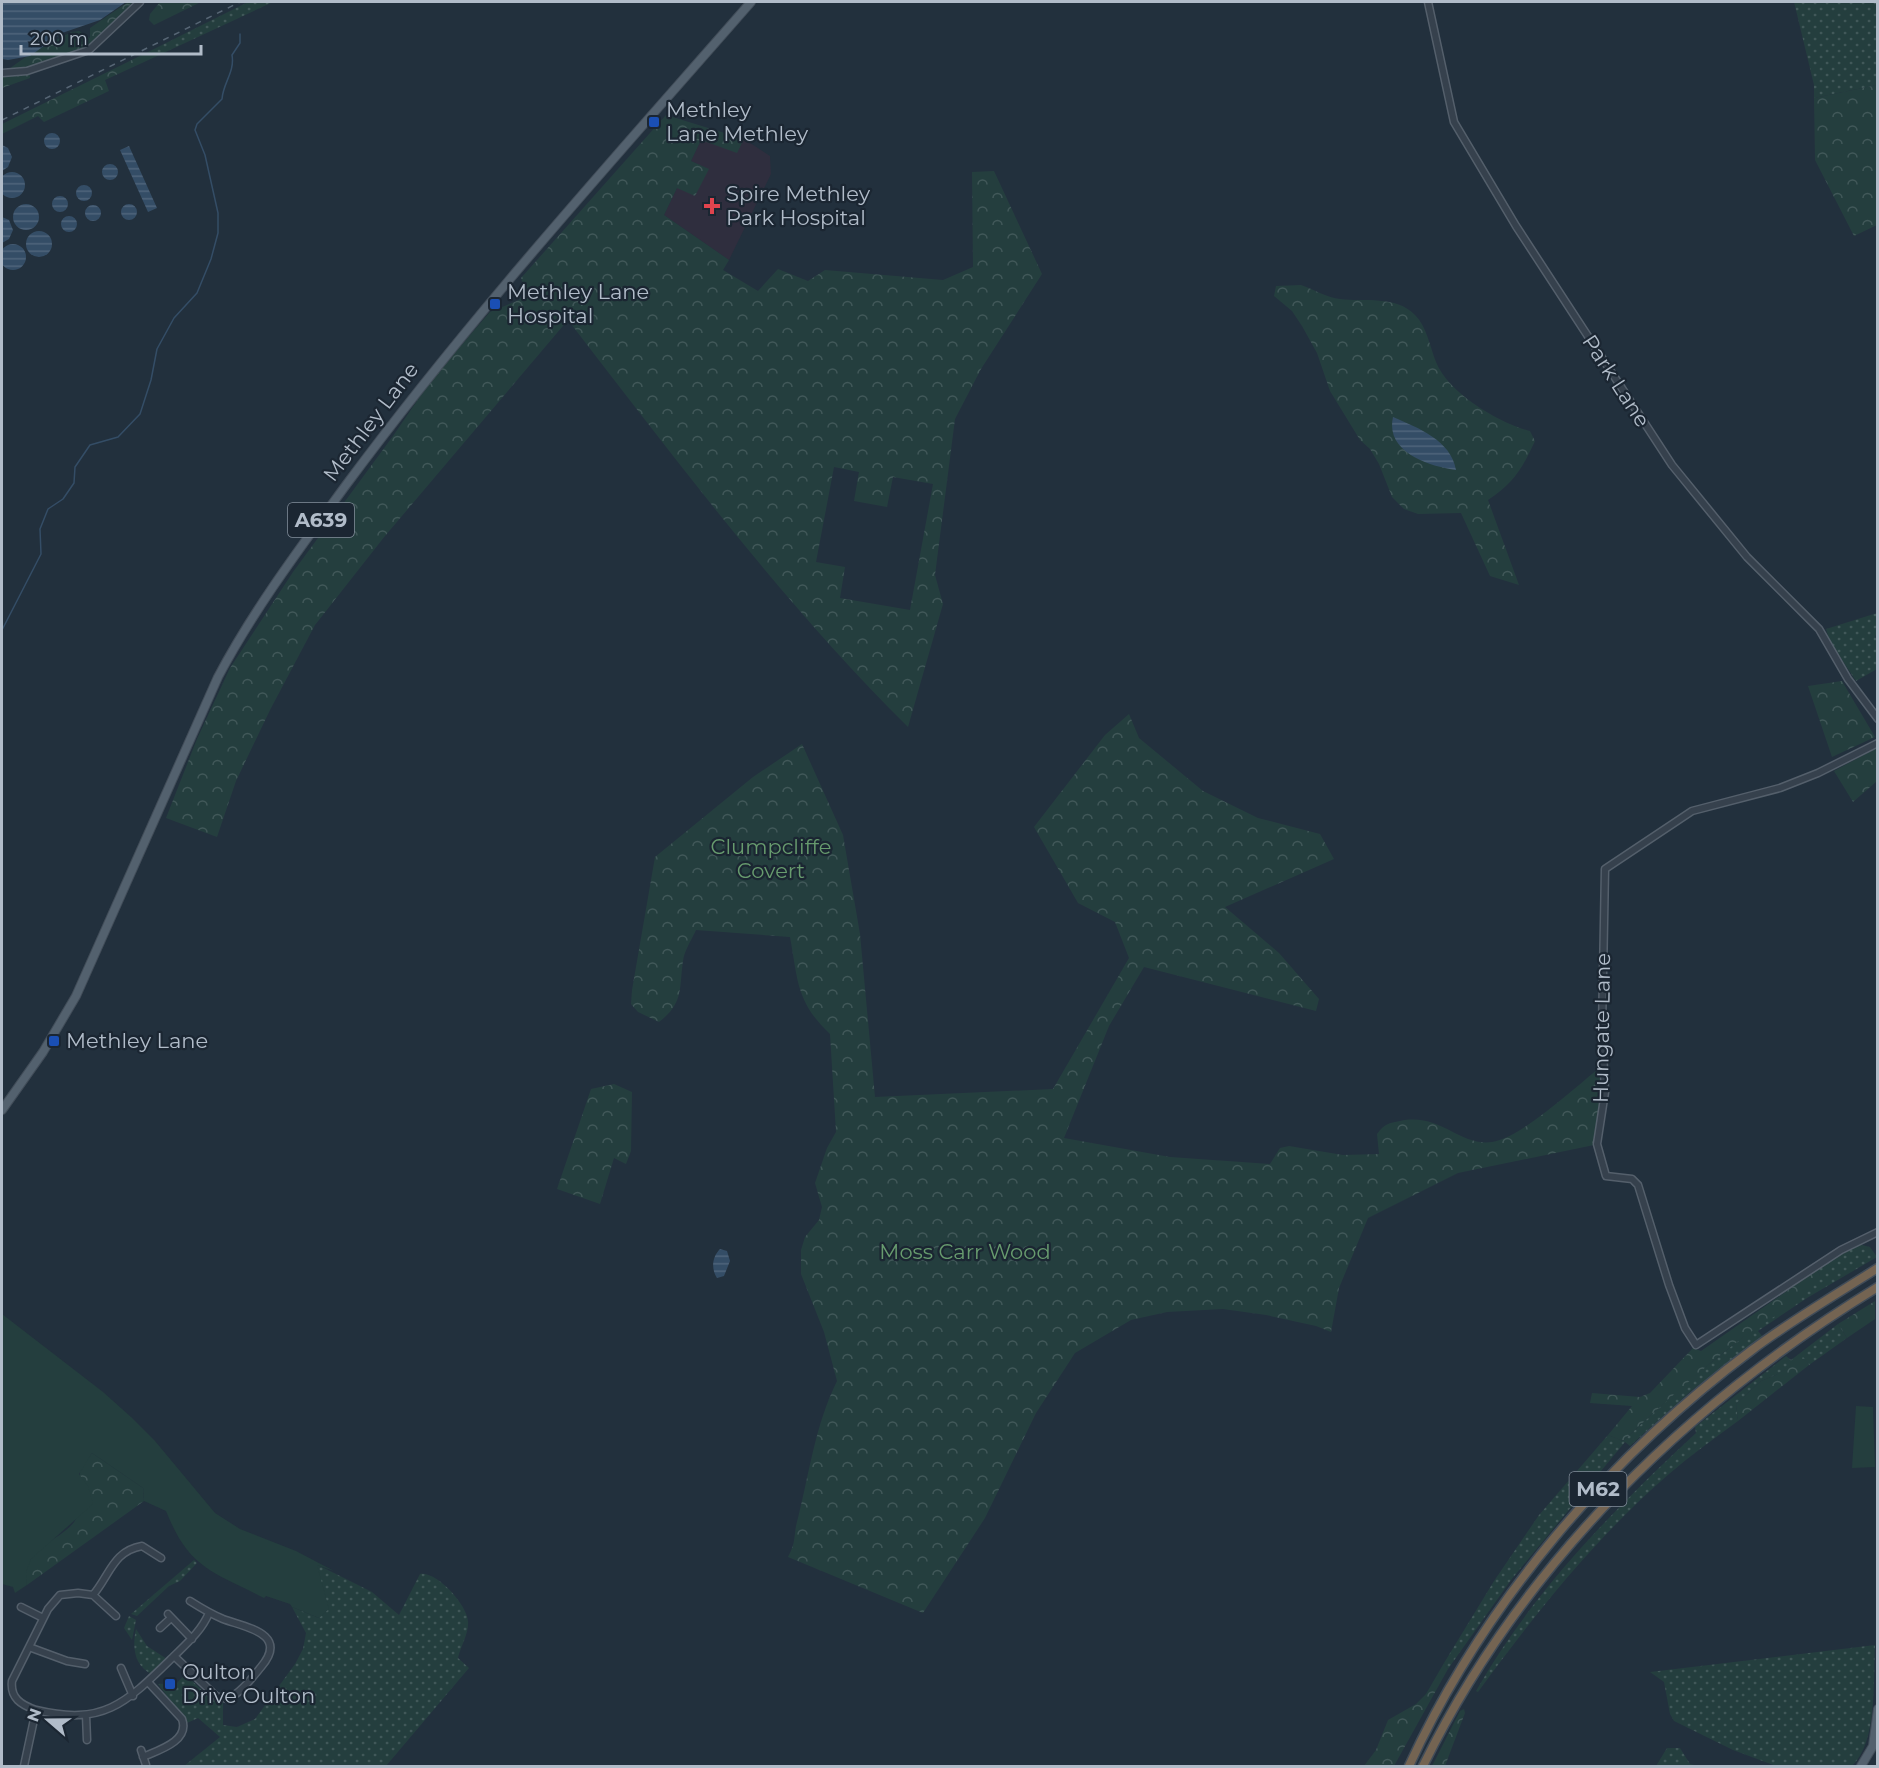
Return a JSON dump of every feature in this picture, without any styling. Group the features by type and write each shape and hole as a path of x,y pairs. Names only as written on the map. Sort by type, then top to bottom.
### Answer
{"highway":[{"name":"M62","path":"1409,1767 1449,1689 1483,1636 1570,1518 1671,1416 1751,1351 1878,1268"},
{"name":"M62","path":"1423,1767 1472,1678 1518,1611 1593,1517 1637,1471 1764,1362 1878,1287"}],"main road":[{"name":"Methley Lane","path":"2,1110 43,1052 76,996 218,677 240,635 264,599 410,399 751,2"},
{"path":"1861,1767 1873,1746 1878,1709"}],"street":[{"path":"2,73 27,71 89,50 140,2"},
{"name":"Park Lane","path":"1428,2 1454,122 1516,226 1672,465 1748,557 1819,629 1848,679 1878,719"},
{"name":"Hungate Lane","path":"1878,743 1818,773 1780,788 1692,811 1605,869 1602,1029 1605,1092 1597,1144 1606,1176 1632,1179 1638,1185 1654,1243 1685,1328 1696,1345 1841,1250 1878,1232"},
{"path":"93,1595 114,1561 142,1546 144,1538"},
{"path":"142,1546 161,1558"},
{"path":"116,1616 93,1595 74,1593 60,1595 53,1600 16,1669 11,1689 16,1700 36,1710 70,1716 86,1715 113,1707 133,1696 192,1639 209,1613"},
{"path":"174,1656 216,1696 223,1699 231,1698 265,1662 268,1644 261,1632 209,1613 190,1601"},
{"path":"21,1607 43,1618"},
{"path":"160,1628 170,1616 192,1639"},
{"path":"29,1647 67,1661 85,1664"},
{"path":"76,1661 77,1652"},
{"path":"121,1668 133,1696"},
{"path":"143,1757 171,1744 181,1735 184,1727 182,1719 148,1682"},
{"path":"2,1690 11,1689"},
{"path":"24,1767 36,1710"},
{"path":"86,1715 87,1740"},
{"path":"141,1750 146,1765"}],"shaded area":[{"path":"2,2 126,2 100,20 62,33 30,56 8,60 2,59"},
{"path":"52,133 58,135 60,141 58,147 52,149 46,147 44,141 46,135"},
{"name":"Spire Methley Park Hospital","path":"744,139 770,156 771,174 729,260 664,215 677,188 708,169 691,161 701,140 737,152"},
{"path":"2,145 8,148 12,157 8,167 2,171"},
{"path":"129,146 157,208 148,212 120,150"},
{"path":"110,164 116,166 118,172 116,178 110,180 104,178 102,172 104,166"},
{"path":"12,172 21,176 25,185 21,194 12,198 3,194 -1,185 3,176"},
{"path":"84,185 90,187 92,193 90,199 84,201 78,199 76,193 78,187"},
{"path":"60,196 66,198 68,204 66,210 60,212 54,210 52,204 54,198"},
{"path":"26,204 35,208 39,217 35,226 26,230 17,226 13,217 17,208"},
{"path":"129,204 135,206 137,212 135,218 129,220 123,218 121,212 123,206"},
{"path":"93,205 99,207 101,213 99,219 93,221 87,219 85,213 87,207"},
{"path":"69,216 75,218 77,224 75,230 69,232 63,230 61,224 63,218"},
{"path":"2,217 9,220 13,230 9,239 2,243"},
{"path":"39,231 48,235 52,244 48,253 39,257 30,253 26,244 30,235"},
{"path":"13,244 22,248 26,257 22,266 13,270 4,266 0,257 4,248"},
{"path":"1393,417 1432,436 1448,451 1456,470 1422,461 1402,448 1392,429"},
{"path":"720,1249 727,1251 730,1261 724,1276 717,1278 713,1263"}],"green space":[{"path":"128,2 133,2 93,44 80,51 29,68 30,78 2,88 2,76 17,64 72,32 79,31 90,38 90,28"},
{"path":"160,2 201,2 154,25 149,20 150,14"},
{"path":"248,2 273,2 155,57 150,51"},
{"path":"1794,2 1877,2 1877,85 1814,98 1814,85"},
{"path":"150,51 155,57 105,80 109,91 44,122 38,116 2,134 2,124"},
{"path":"1877,85 1877,225 1854,236 1815,160 1814,98"},
{"path":"666,115 744,139 737,153 701,140 691,161 709,169 695,196 677,188 664,215 729,260 723,270 758,291 778,269 808,281 825,270 943,280 973,267 972,172 994,171 1042,274 981,369 955,419 935,575 943,604 908,727 817,630 731,529 568,320 385,536 315,625 236,781 217,837 166,818 197,739 230,668 293,572 432,379 490,312 519,300 526,292 521,278","holes":["834,467 859,472 854,501 887,507 893,477 933,484 910,610 840,598 845,567 816,562"]},
{"path":"1301,285 1335,298 1389,302 1407,309 1422,325 1436,362 1451,385 1490,414 1530,431 1535,441 1521,467 1504,488 1488,500 1519,585 1490,576 1461,513 1418,514 1404,509 1392,497 1379,464 1370,449 1360,440 1330,391 1317,353 1302,326 1292,311 1274,296 1276,286"},
{"path":"1877,613 1877,635 1875,636 1877,669 1856,681 1830,642 1826,629"},
{"path":"1842,681 1875,737 1832,757 1808,686"},
{"name":"Moss Carr Wood","path":"1129,714 1139,738 1203,791 1258,818 1320,834 1334,859 1225,907 1279,953 1319,999 1316,1011 1144,967 1109,1026 1064,1138 1170,1157 1270,1164 1280,1148 1289,1146 1343,1155 1379,1154 1377,1134 1387,1124 1400,1121 1426,1121 1470,1140 1492,1142 1519,1131 1534,1121 1602,1066 1602,1095 1594,1145 1458,1173 1368,1218 1339,1288 1331,1332 1316,1326 1266,1315 1223,1309 1167,1312 1131,1320 1075,1353 1036,1413 985,1518 923,1613 788,1557 794,1542 818,1431 837,1381 824,1332 801,1274 801,1250 805,1237 819,1220 822,1207 815,1183 827,1148 836,1132 830,1034 811,1011 800,990 790,937 696,930 686,949 679,994 673,1008 659,1022 638,1012 631,1004 632,990 655,857 753,777 802,744 843,835 860,934 875,1097 1053,1089 1129,958 1115,922 1078,903 1034,827 1105,735"},
{"path":"1877,748 1877,781 1853,802 1834,771"},
{"path":"614,1084 632,1092 631,1151 626,1164 614,1158 600,1204 557,1189 591,1089"},
{"path":"1858,1244 1870,1247 1877,1257 1807,1298 1758,1331 1763,1337 1691,1391 1630,1446 1625,1442 1511,1580 1448,1669 1444,1663 1494,1581 1539,1515 1608,1435 1623,1441 1687,1382 1820,1275 1817,1270"},
{"path":"1817,1270 1820,1275 1802,1295 1711,1363 1623,1441 1608,1435 1632,1406 1590,1403 1592,1393 1640,1397 1650,1393 1693,1348 1701,1351"},
{"path":"1875,1301 1875,1319 1847,1338 1838,1324"},
{"path":"2,1314 103,1392 131,1417 155,1441 215,1513 240,1529 296,1551 334,1571 317,1565 329,1609 319,1618 292,1607 290,1604 266,1596 264,1598 216,1574 193,1557 175,1530 166,1511 144,1501 143,1488 92,1453 79,1474 88,1486 93,1504 31,1559 26,1572 27,1585 15,1593 13,1587 2,1584"},
{"path":"1838,1324 1847,1338 1809,1365 1803,1358 1776,1375 1761,1381 1736,1404 1738,1421 1669,1474 1616,1524 1567,1578 1478,1692 1476,1691 1498,1654 1549,1586 1634,1492 1696,1433 1695,1427 1786,1356 1791,1360"},
{"path":"1803,1357 1809,1365 1738,1421 1736,1404 1761,1381 1776,1375"},
{"path":"1856,1406 1873,1407 1875,1467 1852,1468"},
{"path":"92,1453 143,1488 144,1501 27,1585 26,1572 35,1553 70,1527 78,1515 83,1481 80,1479 80,1470"},
{"path":"194,1560 197,1563 180,1581 169,1586 137,1616 131,1614"},
{"path":"316,1564 372,1592 399,1615 420,1574 435,1578 457,1598 466,1614 467,1630 458,1658 469,1668 386,1766 184,1766 220,1737 198,1718 187,1723 158,1684 177,1683 185,1674 211,1699 223,1703 223,1725 237,1727 255,1719 295,1664 303,1649 306,1633 292,1607 319,1618"},
{"path":"129,1616 136,1620 132,1640 124,1628"},
{"path":"136,1629 147,1646 167,1659 152,1674 146,1671 138,1661 134,1642"},
{"path":"1875,1645 1874,1692 1870,1726 1866,1742 1852,1766 1776,1766 1733,1750 1674,1721 1670,1714 1664,1682 1650,1672"},
{"path":"1444,1663 1448,1669 1394,1766 1364,1766 1376,1750 1388,1720 1416,1704 1426,1694"},
{"path":"1464,1709 1465,1713 1445,1766 1432,1766 1460,1711"},
{"path":"1667,1748 1680,1748 1690,1764 1699,1766 1656,1766"}],"waterway":[{"path":"2,630 41,554 40,529 48,509 63,499 74,483 75,467 90,445 118,437 140,414 151,380 157,349 174,318 197,293 211,259 218,233 218,213 205,155 195,130 197,124 222,99 232,67 232,55 240,43 240,34"}],"railway":[{"path":"2,120 240,2"}],"place":[{"name":"Methley Lane Methley","path":"654,122"},
{"name":"Spire Methley Park Hospital","path":"712,206"},
{"name":"Methley Lane Hospital","path":"495,304"},
{"name":"Methley Lane","path":"54,1041"},
{"name":"Oulton Drive Oulton","path":"170,1684"}],"park label":[{"name":"Clumpcliffe Covert","path":"771,859"}]}
